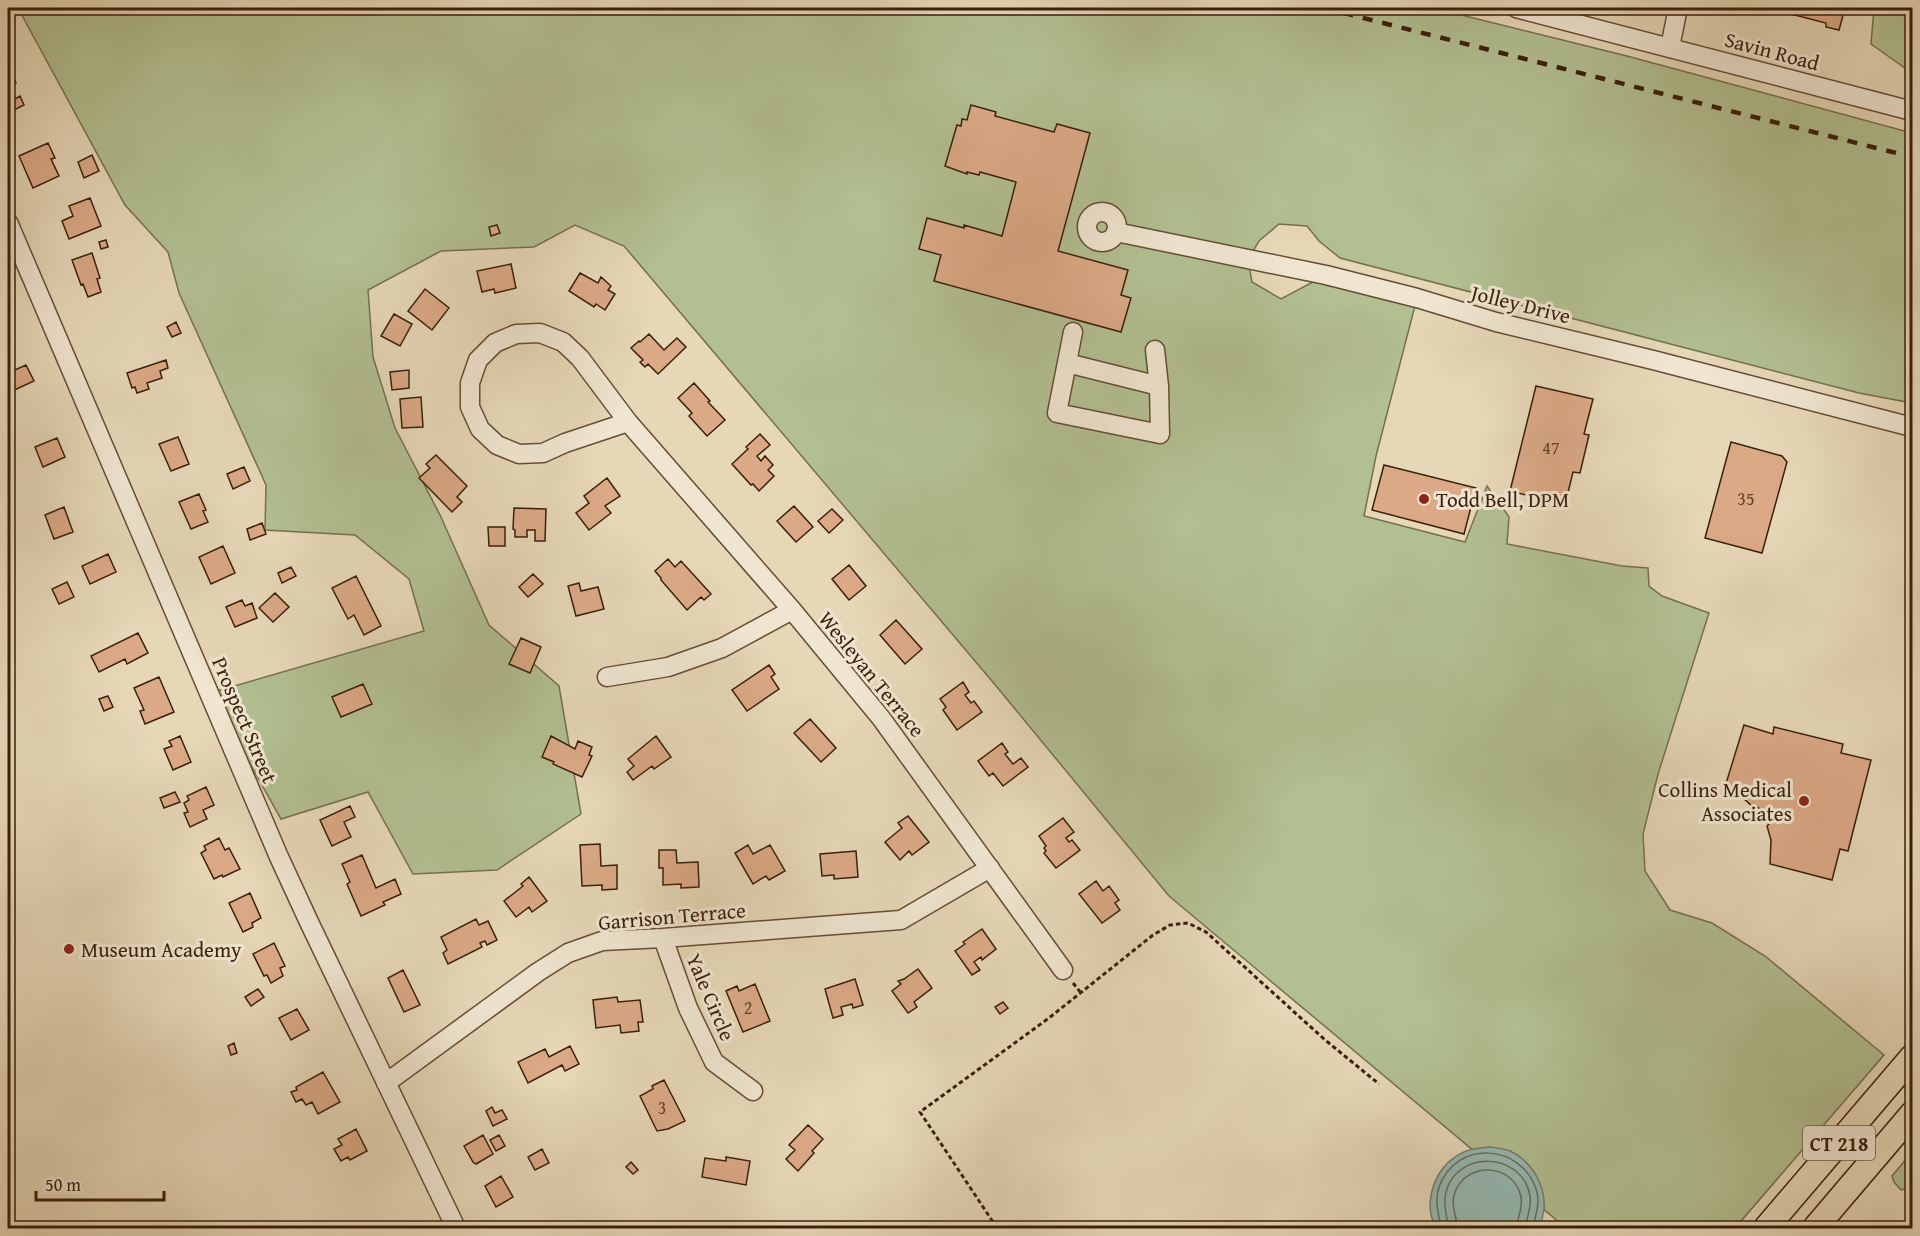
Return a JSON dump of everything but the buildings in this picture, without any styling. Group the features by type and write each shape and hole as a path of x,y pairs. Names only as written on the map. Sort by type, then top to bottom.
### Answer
{"main road":[{"name":"CT 218","path":"1766,1228 1912,1057"},
{"name":"CT 218","path":"1815,1228 1912,1113"}],"street":[{"name":"Savin Road","path":"1516,8 1912,111"},
{"path":"1670,47 1678,8"},
{"name":"Prospect Street","path":"8,222 279,857 456,1228"},
{"name":"Jolley Drive","path":"1116,232 1326,274 1496,322 1912,427"},
{"path":"1073,332 1057,412 1160,434 1159,386 1155,350"},
{"name":"Wesleyan Terrace","path":"628,422 565,443 543,453 519,454 497,445 480,429 470,407 470,383 478,360 495,343 516,334 540,333 562,342 580,358 628,422 792,610 881,718 1063,970"},
{"path":"1067,363 1159,386"},
{"path":"607,677 668,667 722,648 792,610"},
{"name":"Garrison Terrace","path":"386,1083 538,972 568,953 602,941 901,920 990,868"},
{"name":"Yale Circle","path":"663,938 688,1008 714,1062 753,1090"}],"path":[{"path":"997,1228 921,1112 1049,1018 1153,935 1170,925 1188,923 1206,932 1324,1039 1379,1084"}],"green space":[{"path":"18,8 1433,8 1627,56 1912,133 1912,403 1859,393 1340,258 1319,241 1307,226 1279,224 1259,241 1248,260 1252,282 1281,299 1326,275 1417,298 1376,456 1364,516 1465,542 1487,486 1509,517 1507,544 1622,566 1648,568 1649,586 1662,596 1709,613 1658,774 1643,834 1645,871 1670,910 1712,923 1765,956 1884,1055 1735,1228 1566,1228 1169,896 997,687 624,246 575,225 534,247 441,251 368,290 373,357 395,428 441,517 489,625 559,686 581,814 497,870 413,874 368,792 281,819 210,693 424,631 409,579 355,535 265,530 266,485 179,293 168,252 125,205"},
{"path":"1874,8 1912,8 1912,73 1871,44"},
{"path":"1912,1152 1912,1187 1901,1190 1892,1176"}],"water":[{"path":"1491,1147 1518,1155 1536,1175 1544,1201 1544,1212 1539,1228 1436,1228 1432,1219 1430,1199 1441,1171 1447,1163 1463,1152"}],"railway":[{"path":"1324,8 1912,157"}],"place":[{"name":"Todd Bell, DPM","path":"1424,499"},
{"name":"Collins Medical Associates","path":"1804,801"},
{"name":"Museum Academy","path":"69,949"}]}
